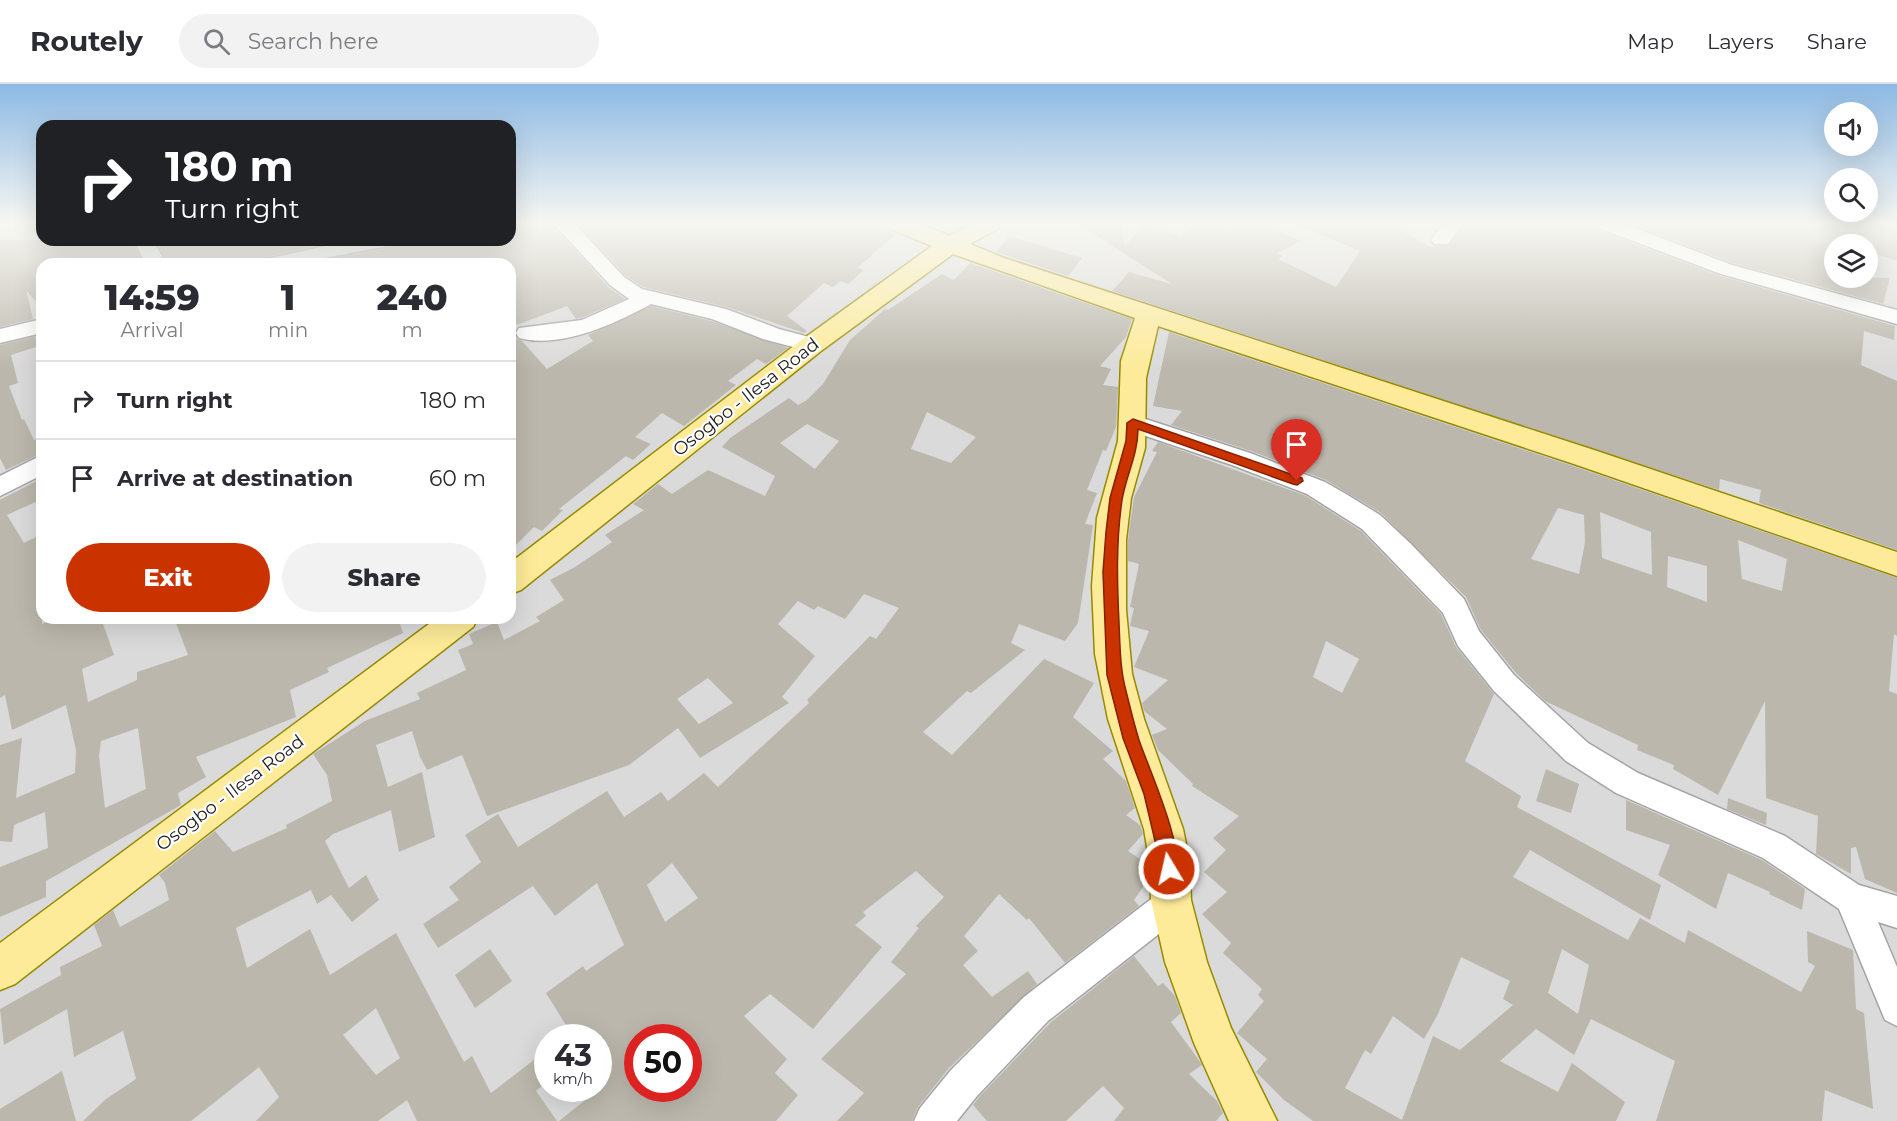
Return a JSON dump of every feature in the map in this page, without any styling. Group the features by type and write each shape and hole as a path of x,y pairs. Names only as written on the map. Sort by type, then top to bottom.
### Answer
{"main road":[{"name":"Osogbo - Ilesa Road","path":"516,576 812,345 912,272"},
{"path":"1024,272 1610,465 1897,564"},
{"path":"1150,313 1138,340 1133,369 1132,441 1116,498 1112,532 1110,572 1114,675 1131,738 1146,774 1168,851 1171,904 1192,982 1222,1062 1254,1121"},
{"name":"Osogbo - Ilesa Road","path":"0,969 453,624"}],"street":[{"path":"608,272 616,281 646,298 719,314 771,334 812,345"},
{"path":"1737,272 1897,317"},
{"path":"527,333 567,331 596,324 646,298"},
{"path":"0,336 36,327"},
{"path":"1133,423 1241,459 1316,488 1337,500 1371,522 1401,550 1454,607 1468,638 1504,683 1577,752 1627,783 1774,847 1851,898 1897,912"},
{"path":"0,488 36,467"},
{"path":"1851,898 1897,1008"},
{"path":"933,1121 964,1083 1036,1009 1171,904"}],"shaded area":[{"path":"0,272 36,272 36,624 516,624 516,272 1824,272 1824,288 1878,288 1878,272 1897,272 1897,1121 0,1121"}],"building":[{"path":"0,272 36,272 36,301 26,290 33,319 0,327"},
{"path":"516,272 595,272 608,287 625,299 576,319 567,306 516,325"},
{"path":"623,272 861,272 848,284 840,281 833,287 824,283 787,316 807,331 804,333 727,307 643,287"},
{"path":"961,272 997,272 1132,319 1126,337 1100,366 1111,369 1103,385 1118,387 1116,427 1106,451 1103,450 1087,490 1097,493 1085,524 1093,525 1078,623 1065,641 1019,624 1011,643 1025,650 971,693 967,691 923,732 952,755 1044,659 1094,683 1073,717 1113,751 1103,759 1126,781 1135,808 1126,815 1140,825 1143,834 1128,851 1147,864 1148,880 1134,900 1139,906 1065,963 1029,918 1027,920 999,894 964,936 978,951 963,965 992,997 1028,971 1037,984 949,1068 918,1107 912,1121 837,1121 864,1093 821,1059 906,974 891,962 919,928 916,926 944,897 916,871 863,912 866,916 855,925 882,947 813,1029 770,994 744,1016 787,1059 775,1073 798,1095 776,1121 559,1121 583,1102 612,1102 612,1024 565,1024 546,993 583,966 586,971 624,945 597,883 555,916 533,886 438,948 423,924 459,900 449,887 481,862 465,835 498,814 518,847 607,791 624,817 661,792 668,801 704,773 718,787 809,703 807,700 870,636 876,639 899,608 864,594 845,619 818,606 814,610 798,601 778,624 815,656 782,697 789,703 700,758 678,728 629,765 487,816 462,755 427,770 420,757 412,731 376,745 388,787 422,772 435,837 399,852 391,810 333,834 325,841 349,888 366,875 379,900 352,922 331,895 317,904 311,890 236,928 247,968 310,929 330,975 396,933 464,1062 472,1056 491,1093 534,1060 534,1102 544,1102 557,1121 417,1121 407,1100 378,1121 256,1121 279,1097 259,1067 191,1121 83,1121 106,1099 136,1079 123,1031 74,1057 67,1009 4,1045 0,1009 61,975 60,967 102,946 94,925 113,910 120,927 169,900 165,883 159,875 215,831 233,852 287,828 286,825 332,801 327,775 313,754 365,721 420,699 417,693 466,670 458,650 473,644 469,634 498,624 504,640 540,621 536,617 564,600 550,580 575,567 612,542 605,535 644,510 633,504 658,484 672,494 708,470 765,496 775,476 722,447 730,438 789,398 798,405 807,400 823,384 850,340 885,309 888,310 942,274 954,280","holes":["927,412 976,437 951,463 911,449","807,424 839,441 815,469 780,443","708,678 733,703 699,724 677,699","672,863 698,898 665,922 647,885","376,1008 400,1058 376,1075 343,1035"]},
{"path":"1057,272 1071,272 1068,276"},
{"path":"1129,272 1172,284 1154,272 1306,272 1336,287 1346,272 1710,272 1895,326 1894,340 1864,331 1861,365 1897,381 1897,550 1759,503 1761,490 1720,479 1719,490 1112,291"},
{"path":"1767,272 1824,272 1824,288"},
{"path":"1878,278 1890,278 1883,304 1824,288 1878,288"},
{"path":"651,306 711,321 788,348 766,364 757,359 728,381 736,385 684,426 662,413 635,437 651,444 633,460 626,456 559,509 563,510 542,531 534,527 516,545 516,335 517,339 522,341 547,369 593,341 588,335"},
{"path":"1169,332 1576,467 1897,578 1897,636 1894,634 1889,691 1897,694 1897,893 1865,879 1856,847 1851,848 1851,874 1816,854 1818,816 1766,798 1765,701 1718,795 1673,769 1674,765 1637,750 1638,745 1545,701 1516,673 1481,630 1466,597 1381,513 1326,480 1251,451 1171,425 1182,411 1153,406","holes":["1558,508 1584,515 1585,542 1579,574 1531,559","1600,512 1651,532 1652,575 1602,558","1738,540 1787,559 1782,591 1742,579","1668,556 1707,566 1707,602 1667,587"]},
{"path":"36,336 36,347 11,355 18,383 9,386 22,420 24,419 34,440 36,439 36,456 6,470 0,458 0,345"},
{"path":"1158,442 1306,496 1361,531 1441,614 1456,647 1494,694 1465,761 1521,796 1517,807 1661,885 1650,920 1530,850 1513,877 1628,940 1640,918 1685,943 1688,930 1801,992 1815,966 1808,962 1807,931 1853,950 1856,1009 1864,1013 1873,1109 1825,1090 1822,1121 1656,1121 1675,1061 1591,1019 1574,1055 1536,1029 1500,1061 1558,1092 1572,1063 1625,1102 1616,1121 1313,1121 1284,1100 1256,1072 1267,1059 1237,1033 1264,1001 1258,995 1262,989 1223,953 1231,943 1202,914 1227,892 1204,872 1226,850 1213,838 1239,816 1192,786 1193,784 1158,750 1152,735 1167,729 1144,711 1142,703 1168,680 1134,667 1149,631 1130,626 1134,608 1130,607 1139,564 1128,561 1128,540 1134,497 1157,452 1152,451","holes":["1326,641 1359,659 1342,693 1313,677","1562,949 1589,965 1578,1014 1548,993","1461,957 1510,981 1503,999 1513,1005 1460,1050 1433,1036 1402,1120 1345,1088 1365,1050 1371,1054 1393,1016 1424,1039 1438,1014"]},
{"path":"36,481 36,502 7,515 24,543 36,537 36,624 103,624 114,655 82,669 88,702 137,680 137,672 188,655 176,624 400,624 403,633 327,668 329,672 290,690 296,717 196,757 206,777 178,793 181,805 46,881 46,897 0,917 0,867 48,848 45,812 14,825 12,842 0,841 0,745 22,738 16,798 75,773 76,750 66,705 12,730 5,695 0,698 0,500","holes":["138,728 146,789 105,808 99,756 101,741"]},
{"path":"1546,769 1579,784 1571,813 1536,801"},
{"path":"1728,798 1767,813 1766,825 1727,809"},
{"path":"1626,800 1762,860 1805,889 1802,910 1728,873 1716,909 1658,875 1670,845 1626,830"},
{"path":"490,949 512,981 475,1008 455,975"},
{"path":"1134,956 1158,986 1163,983 1175,996 1181,1013 1171,1022 1202,1065 1189,1074 1217,1101 1223,1113 1216,1121 1114,1121 1124,1108 1103,1086 1066,1121 987,1121 973,1105 979,1097 1050,1023"},
{"path":"62,1071 76,1121 0,1121 0,1109"}],"route":[{"path":"1169,869 1168,851 1152,794 1131,738 1114,675 1110,572 1112,532 1116,498 1132,441 1133,423 1241,459 1297,481"}]}
